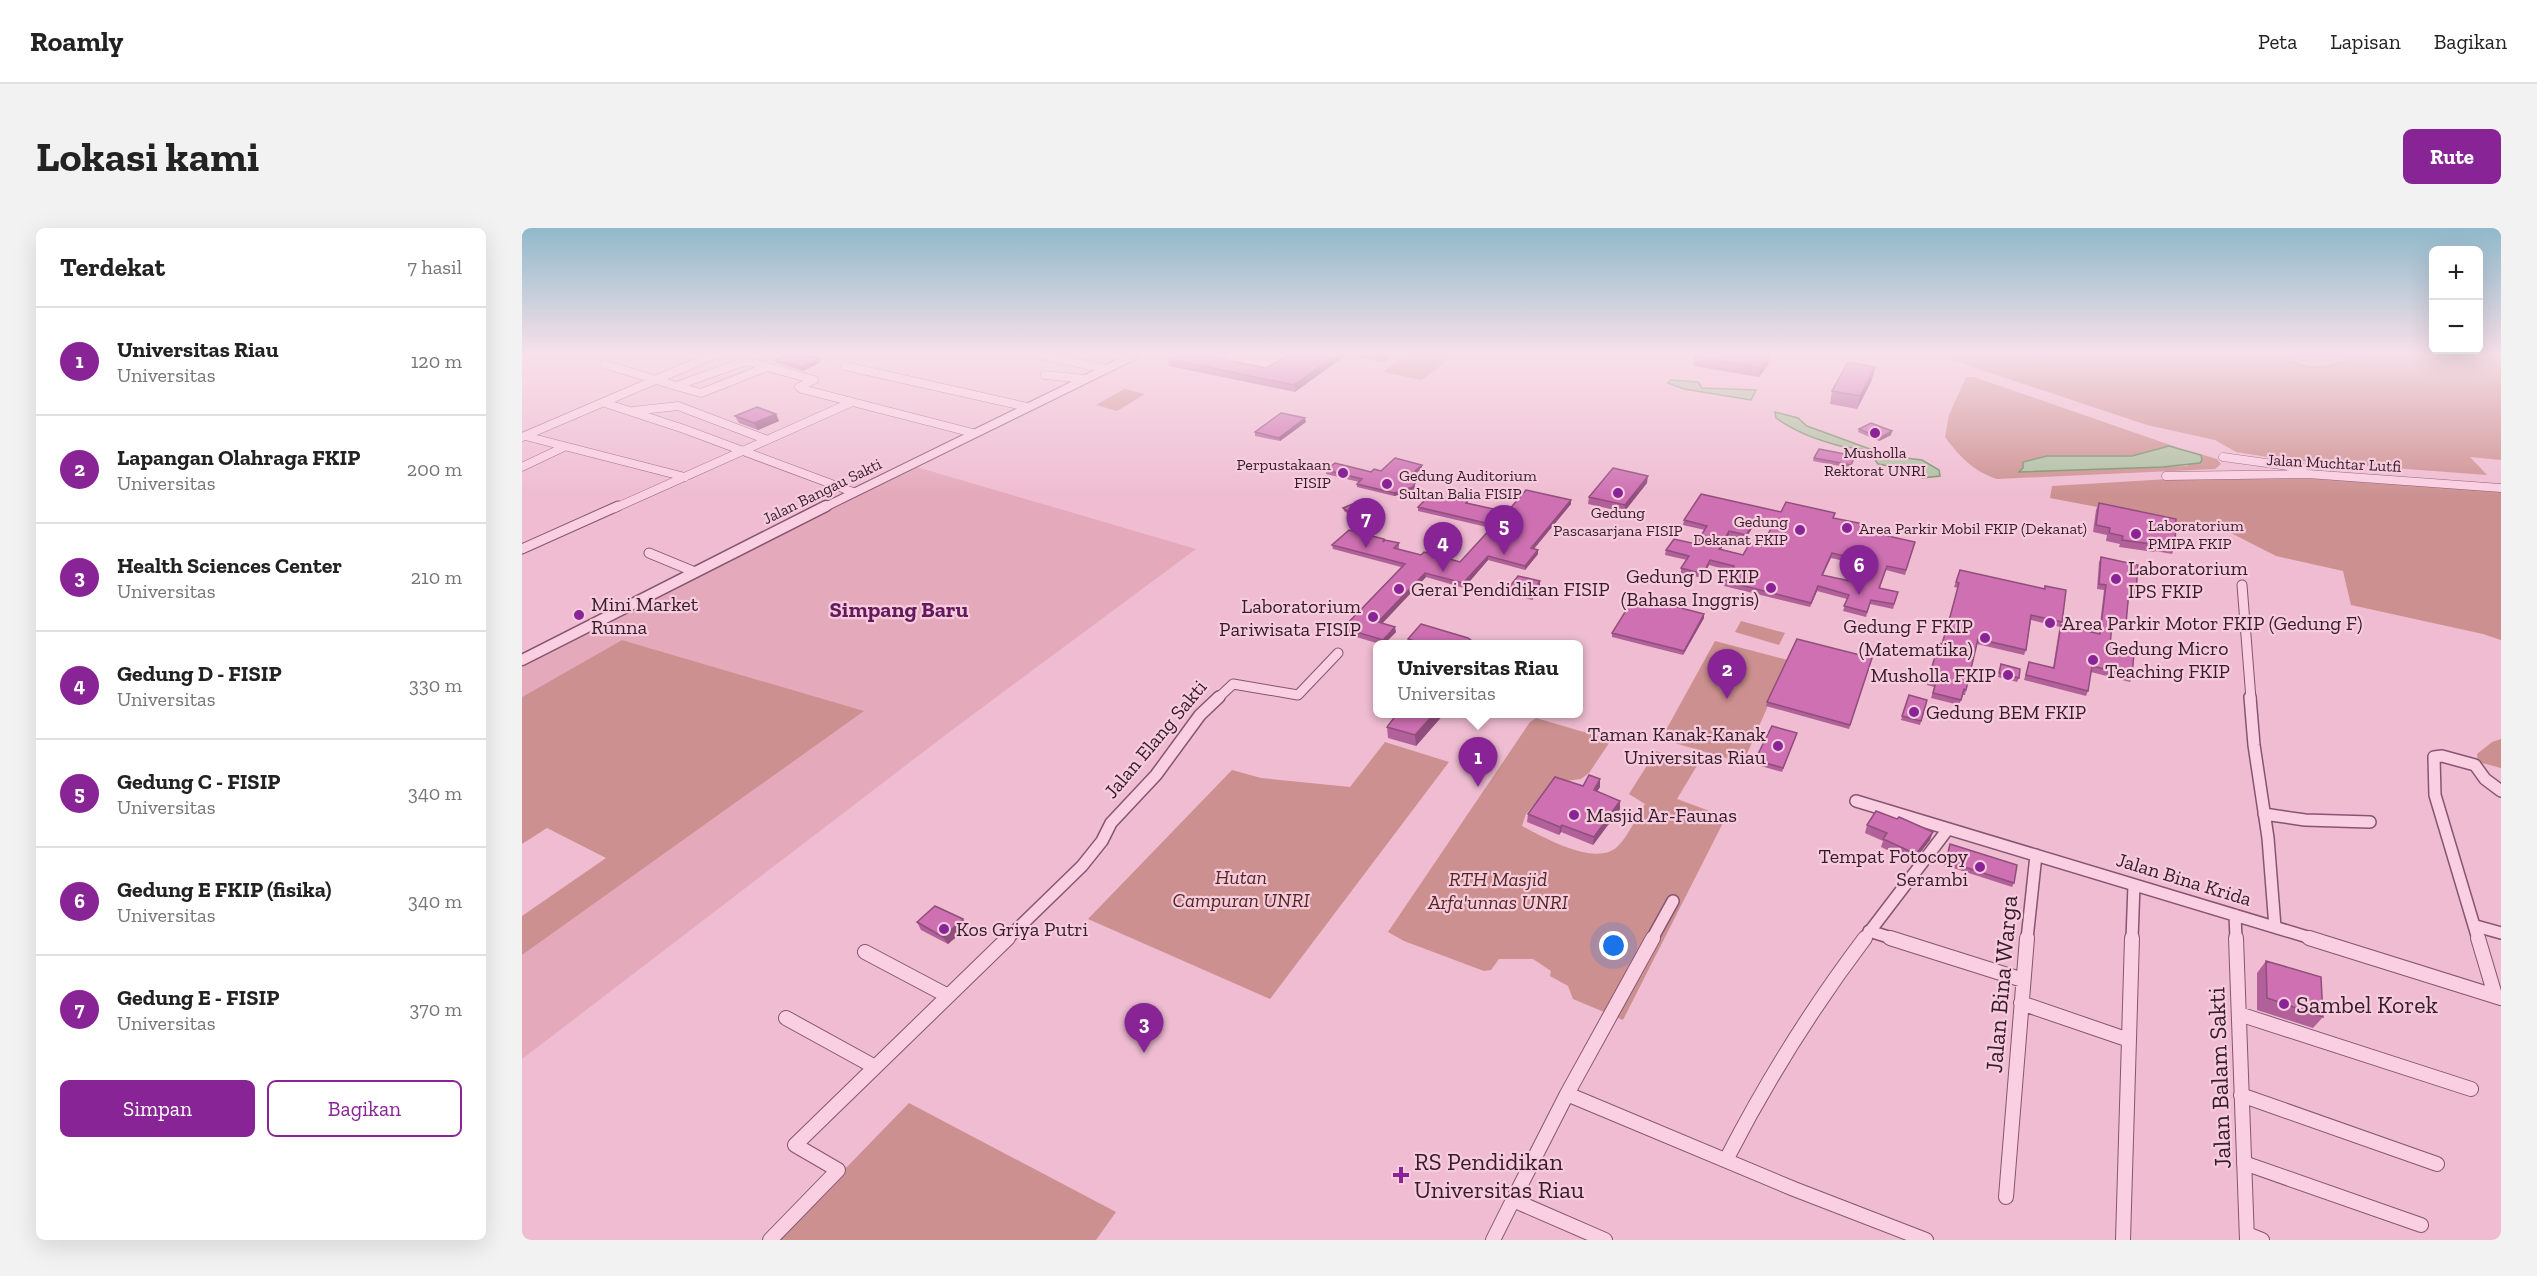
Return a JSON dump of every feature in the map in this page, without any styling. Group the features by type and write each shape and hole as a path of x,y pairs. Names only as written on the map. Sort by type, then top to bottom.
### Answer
{"street":[{"path":"523,436 611,401"},
{"path":"849,401 973,433"},
{"path":"1001,401 1027,407"},
{"name":"Jalan Bangau Sakti","path":"522,660 853,492 1039,401"},
{"path":"522,549 852,402"},
{"path":"605,404 633,411 853,492"},
{"path":"633,411 640,408 656,410 678,406 765,439"},
{"path":"523,436 685,477"},
{"path":"522,467 564,447"},
{"name":"Jalan Muchtar Lutfi","path":"2501,482 2298,467 2223,457 2232,466 2229,471 2166,476 2308,474 2501,488"},
{"path":"649,554 695,572"},
{"path":"2242,585 2254,745 2264,814 2275,927"},
{"name":"Jalan Elang Sakti","path":"948,996 1082,866 1102,841 1111,824 1156,775 1200,715 1230,685 1237,684 1298,695 1338,653"},
{"path":"2498,997 2435,795 2434,757 2442,756 2475,765 2485,779 2501,790"},
{"name":"Jalan Bina Krida","path":"1856,801 2275,927 2498,997"},
{"path":"2264,814 2305,820 2370,822"},
{"path":"1726,1161 1763,1089 1826,990 1948,829"},
{"name":"Jalan Bina Warga","path":"2006,1197 2023,980 2036,855"},
{"path":"2123,1240 2134,885"},
{"path":"1493,1240 1567,1094 1673,901"},
{"name":"Jalan Balam Sakti","path":"2235,915 2244,1163 2252,1238"},
{"path":"2476,926 2501,933"},
{"path":"1869,931 2023,980"},
{"path":"770,1240 838,1170 795,1145 948,996 865,952"},
{"path":"2021,1003 2129,1040"},
{"path":"2239,1014 2471,1089"},
{"path":"786,1018 875,1067"},
{"path":"1567,1094 1726,1161 1926,1240"},
{"path":"2241,1095 2437,1164"},
{"path":"2244,1163 2421,1225"},
{"path":"1513,1200 1605,1240"}],"shaded area":[{"path":"1775,412 1798,418 1807,426 1889,456 1922,460 1939,470 1940,476 1922,478 1911,470 1878,464 1874,458 1877,457 1876,455 1871,452 1840,446 1806,435 1776,418"},
{"path":"2169,446 2201,455 2202,460 2200,463 2163,467 2019,472 2023,468 2023,462 2047,456 2132,456"},
{"path":"913,466 1196,549 952,730 522,1059 522,955 863,711 622,640 522,697 522,666"}],"green space":[{"path":"1103,401 1133,401 1117,411 1096,405"},
{"path":"1955,401 2044,401 2176,447 2135,455 2065,456 2037,459 2023,462 2023,468 2020,471 2187,466 2201,455 2190,451 2217,459 2221,464 2215,469 1997,479 1981,472 1968,462 1945,437 1949,415"},
{"path":"2075,401 2501,401 2501,460 2470,457 2487,475 2286,460 2236,452 2215,440 2147,425"},
{"path":"2310,477 2501,490 2501,640 2351,605 2343,571 2276,556 2229,532 2050,498 2052,486 2169,479"},
{"path":"1741,621 1785,633 1779,645 1735,632"},
{"path":"622,640 864,711 522,955 522,916 606,858 547,828 522,844 522,697"},
{"path":"1715,641 1788,660 1743,763 1661,739"},
{"name":"RTH Masjid Arfa'unnas UNRI","path":"1536,718 1611,740 1589,773 1581,779 1552,783 1526,814 1522,826 1531,831 1555,843 1583,852 1596,854 1617,847 1645,804 1629,794 1656,751 1698,764 1677,799 1726,817 1623,1020 1573,999 1568,986 1550,976 1551,971 1533,959 1499,959 1491,970 1484,971 1404,941 1388,932 1530,722"},
{"path":"2501,739 2501,768 2478,762 2477,754 2492,742"},
{"name":"Hutan Campuran UNRI","path":"1385,742 1449,762 1270,999 1088,919 1232,770 1261,778 1350,787"},
{"path":"909,1103 1116,1212 1096,1240 776,1240"}],"building":[{"path":"757,407 776,414 754,423 735,416"},
{"path":"1281,413 1305,418 1279,438 1255,432"},
{"path":"1871,423 1892,431 1880,438 1859,429"},
{"path":"1819,449 1855,456 1851,465 1814,458"},
{"path":"1395,458 1422,465 1409,476 1415,483 1413,487 1394,493 1357,484 1362,479 1326,470 1335,463 1371,472 1374,469 1381,471"},
{"name":"Gedung Pascasarjana FISIP","path":"1613,468 1648,476 1625,505 1589,497"},
{"path":"1526,490 1571,500 1531,548 1538,550 1525,566 1488,556 1463,583 1425,573 1378,622 1395,627 1383,640 1343,628 1405,564 1332,545 1349,530 1384,539 1383,542 1385,540 1399,543 1394,548 1421,555 1424,552 1460,562 1494,525 1418,507 1430,495 1456,500 1459,498 1468,500 1466,503 1507,512"},
{"path":"1701,494 1781,512 1786,502 1835,513 1833,518 1864,524 1861,530 1915,542 1906,570 1887,566 1879,588 1898,592 1894,604 1871,600 1867,612 1844,606 1849,595 1818,586 1811,603 1725,581 1734,566 1710,560 1703,574 1681,568 1689,556 1666,550 1674,539 1696,544 1707,526 1684,520","holes":["1756,519 1774,523 1762,545 1750,543 1743,555 1719,549 1729,531 1746,535","1832,553 1860,560 1850,581 1822,575"]},
{"path":"1360,501 1377,511 1360,519 1343,508"},
{"name":"Laboratorium PMIPA FKIP","path":"2099,503 2176,519 2175,547 2122,540 2123,536 2109,533 2110,528 2096,525"},
{"path":"2101,557 2138,565 2136,592 2129,590 2126,624 2112,621 2110,647 2134,653 2132,676 2092,666 2088,691 2026,675 2029,662 2054,668 2061,625 2100,634 2106,585 2099,584"},
{"path":"1960,570 2045,589 2045,586 2066,590 2062,622 2031,615 2026,650 1978,639 1966,690 1964,689 1961,700 1933,693 1936,682 1928,680 1939,643 1942,644 1950,617"},
{"path":"1518,576 1540,581 1532,592 1510,586"},
{"path":"1635,596 1704,614 1684,651 1612,633"},
{"path":"1421,624 1471,640 1411,640 1408,639"},
{"path":"1797,639 1872,658 1850,725 1767,702"},
{"path":"2001,664 2020,669 2019,678 1999,673"},
{"name":"Gedung BEM FKIP","path":"1909,695 1927,700 1921,721 1902,716"},
{"path":"1394,718 1430,718 1415,735 1387,727"},
{"name":"Taman Kanak-Kanak Universitas Riau","path":"1772,726 1797,733 1783,768 1755,760"},
{"name":"Masjid Ar-Faunas","path":"1589,775 1600,779 1594,790 1620,801 1594,837 1528,814 1555,777 1583,786"},
{"path":"1876,811 1897,819 1899,817 1933,832 1916,854 1883,839 1887,833 1867,825"},
{"name":"Tempat Fotocopy Serambi","path":"1950,844 2017,865 2014,883 1946,861"},
{"path":"935,906 963,919 943,937 917,922"},
{"path":"2266,961 2321,977 2323,1017 2267,998"}],"place":[{"name":"Musholla Rektorat UNRI","path":"1875,433"},
{"name":"Perpustakaan FISIP","path":"1343,473"},
{"name":"Gedung Auditorium Sultan Balia FISIP","path":"1387,484"},
{"name":"Gedung Pascasarjana FISIP","path":"1618,493"},
{"name":"Area Parkir Mobil FKIP (Dekanat)","path":"1847,528"},
{"name":"Gedung Dekanat FKIP","path":"1800,530"},
{"name":"Laboratorium PMIPA FKIP","path":"2136,534"},
{"name":"Gedung E - FISIP","path":"1366,548"},
{"name":"Gedung C - FISIP","path":"1504,555"},
{"name":"Gedung D - FISIP","path":"1443,572"},
{"name":"Laboratorium IPS FKIP","path":"2116,579"},
{"name":"Gedung D FKIP (Bahasa Inggris)","path":"1771,588"},
{"name":"Gerai Pendidikan FISIP","path":"1399,589"},
{"name":"Gedung E FKIP (fisika)","path":"1859,595"},
{"name":"Mini Market Runna","path":"579,615"},
{"name":"Laboratorium Pariwisata FISIP","path":"1373,617"},
{"name":"Area Parkir Motor FKIP (Gedung F)","path":"2050,623"},
{"name":"Gedung F FKIP (Matematika)","path":"1985,638"},
{"name":"Gedung Micro Teaching FKIP","path":"2093,660"},
{"name":"Musholla FKIP","path":"2008,675"},
{"name":"Lapangan Olahraga FKIP","path":"1727,699"},
{"name":"Gedung BEM FKIP","path":"1914,712"},
{"name":"Taman Kanak-Kanak Universitas Riau","path":"1778,746"},
{"name":"Universitas Riau","path":"1478,787"},
{"name":"Masjid Ar-Faunas","path":"1574,815"},
{"name":"Tempat Fotocopy Serambi","path":"1980,867"},
{"name":"Kos Griya Putri","path":"944,929"},
{"name":"Sambel Korek","path":"2284,1004"},
{"name":"Health Sciences Center","path":"1144,1053"},
{"name":"RS Pendidikan Universitas Riau","path":"1401,1175"}],"district":[{"name":"Simpang Baru","path":"899,609"}]}
